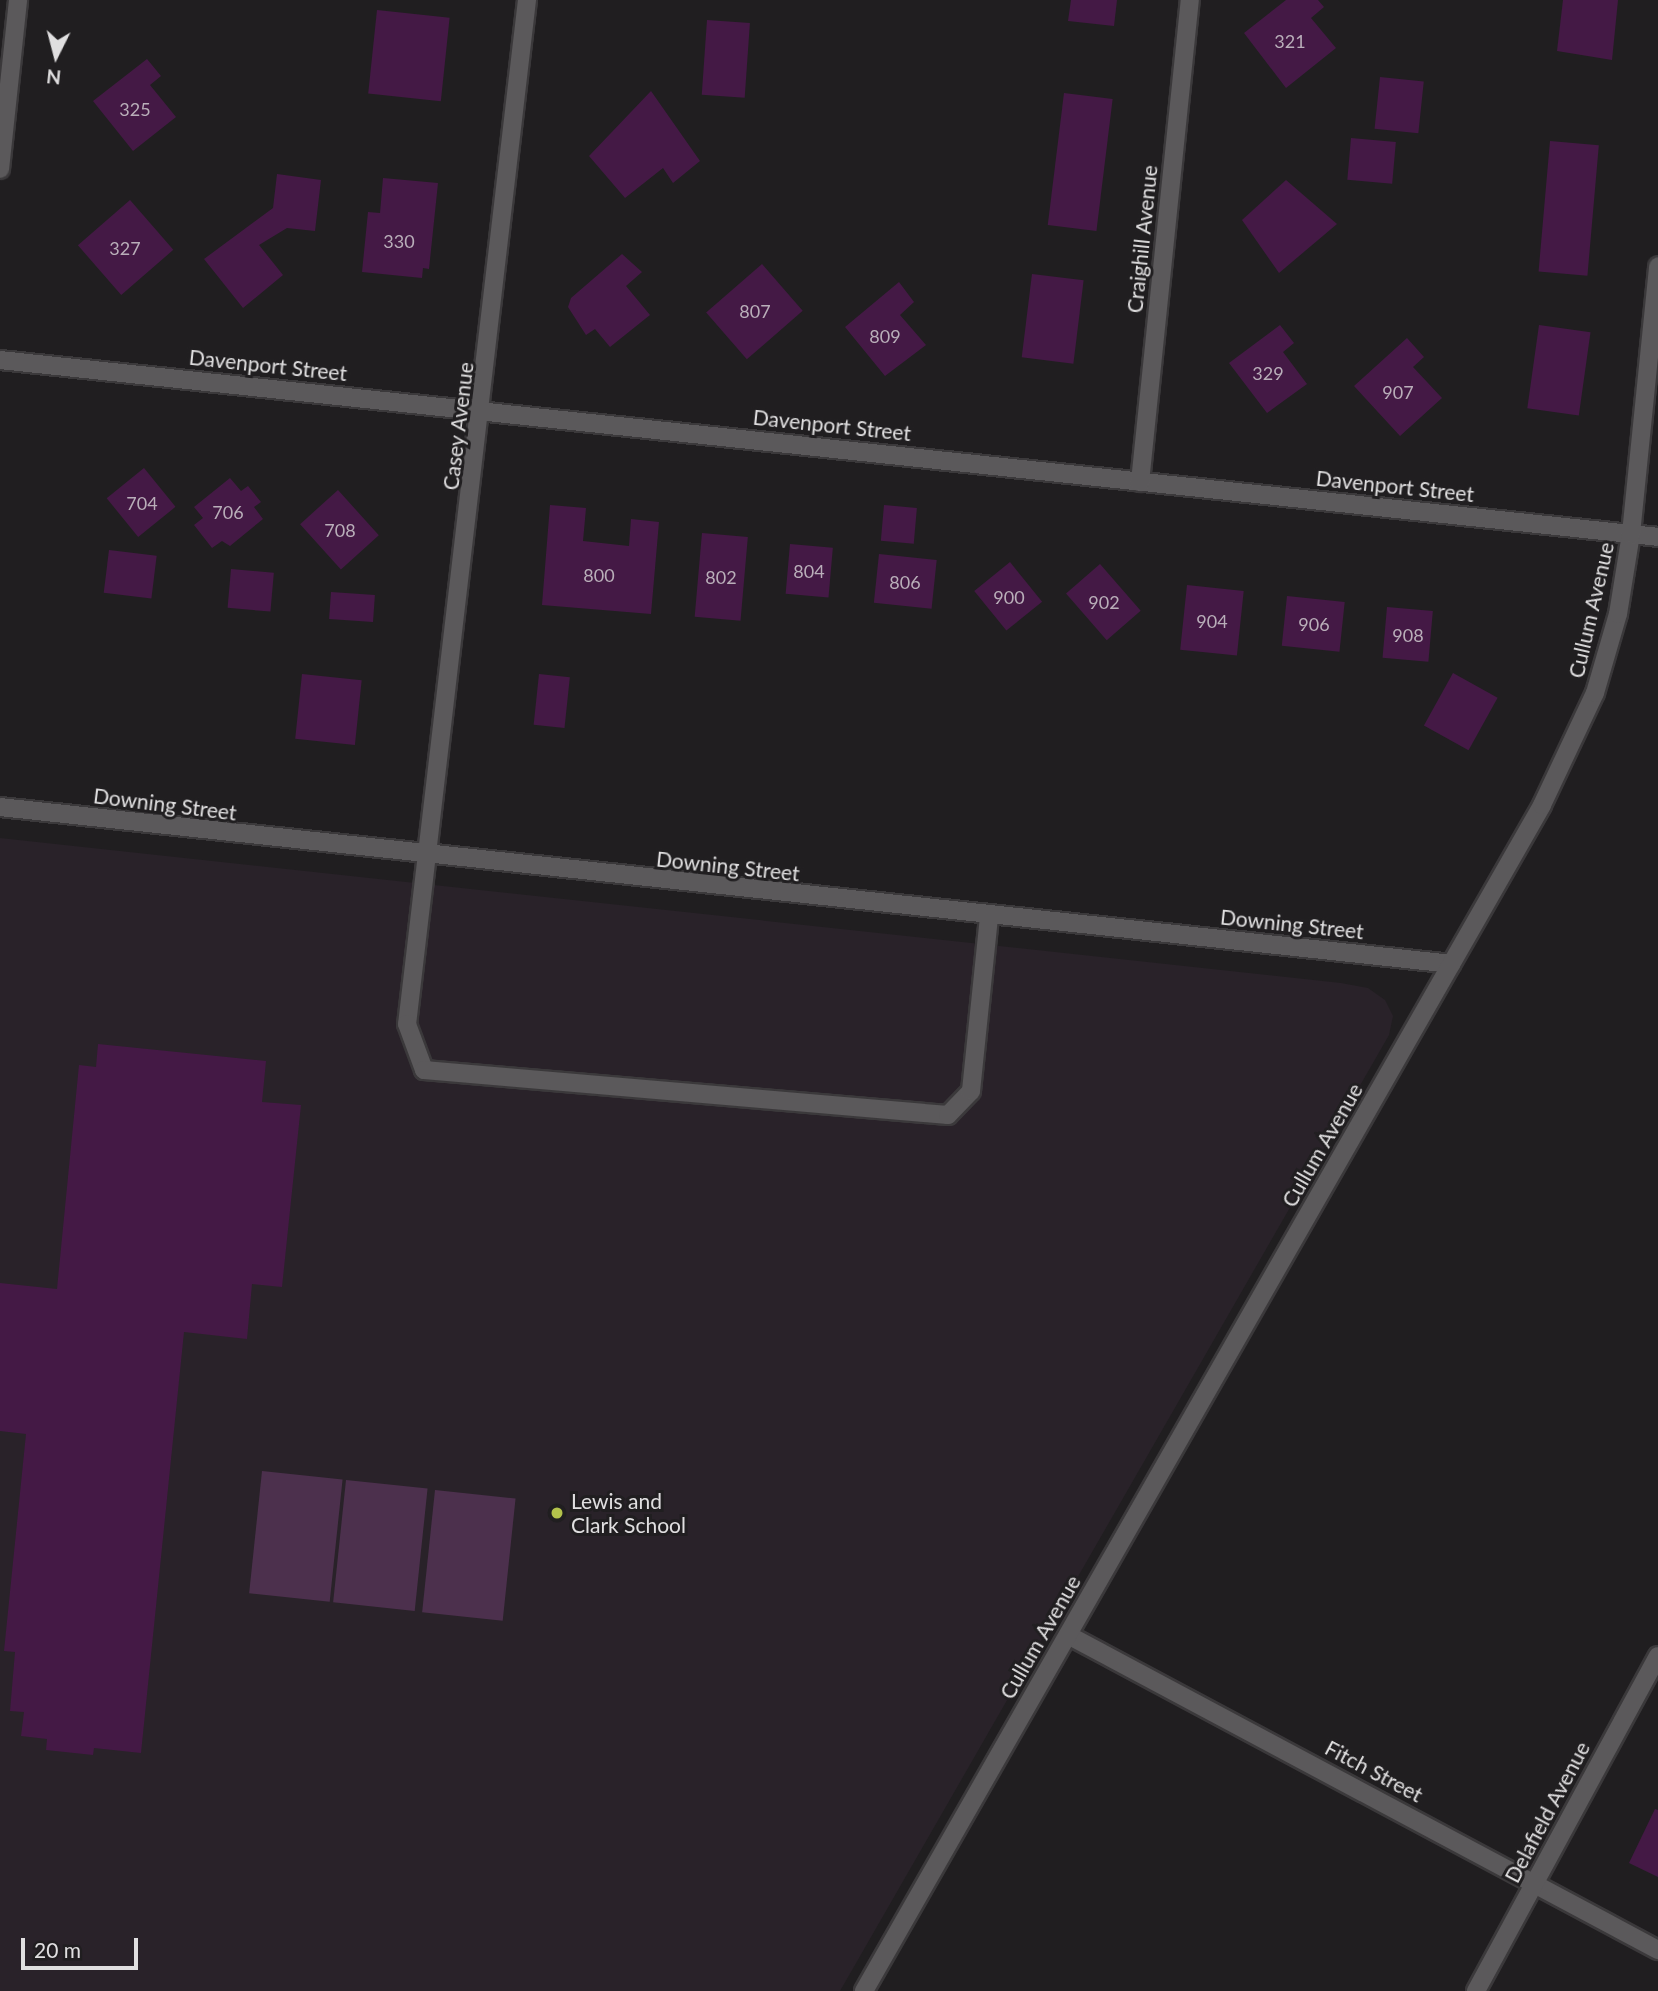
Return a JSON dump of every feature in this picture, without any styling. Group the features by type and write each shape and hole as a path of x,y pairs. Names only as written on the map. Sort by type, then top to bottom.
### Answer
{"street":[{"path":"0,169 18,0"},
{"name":"Casey Avenue","path":"527,0 430,858 407,1024 424,1070 948,1115 971,1091 989,916"},
{"name":"Craighill Avenue","path":"1140,482 1189,0"},
{"name":"Cullum Avenue","path":"864,1991 1542,805 1595,693 1618,614 1631,534 1658,266"},
{"name":"Davenport Street","path":"0,360 1658,537"},
{"name":"Downing Street","path":"0,807 430,858 1452,964"},
{"name":"Fitch Street","path":"1068,1635 1658,1950"},
{"name":"Delafield Avenue","path":"1476,1991 1658,1656"}],"shaded area":[{"name":"Lewis and Clark School","path":"0,838 1341,983 1368,988 1385,1000 1393,1016 1389,1035 840,1991 0,1991"},
{"path":"262,1471 343,1479 330,1602 249,1593"},
{"path":"346,1480 428,1489 415,1611 333,1602"},
{"path":"435,1490 516,1498 503,1621 422,1612"}],"building":[{"path":"1071,0 1117,0 1114,26 1068,21"},
{"path":"1286,0 1318,0 1324,7 1311,18 1336,48 1286,88 1244,33"},
{"path":"1563,0 1618,0 1612,60 1557,51"},
{"path":"377,10 450,18 441,101 368,94"},
{"path":"707,20 750,23 745,98 702,95"},
{"path":"147,59 161,76 150,85 176,117 133,151 93,101"},
{"path":"1380,77 1424,82 1418,133 1375,129"},
{"path":"651,91 700,161 673,183 663,168 625,198 589,156"},
{"path":"1064,93 1113,99 1096,231 1048,225"},
{"path":"1351,138 1396,142 1392,184 1347,180"},
{"path":"1550,141 1599,145 1587,276 1539,272"},
{"path":"277,174 321,180 315,231 287,228 259,245 283,275 243,308 204,259 273,208"},
{"path":"383,178 438,183 429,269 423,268 422,278 362,272 368,212 380,213"},
{"path":"1286,180 1337,224 1279,273 1242,220"},
{"path":"130,200 173,250 121,295 78,245"},
{"path":"622,254 642,272 626,286 650,315 610,347 595,329 586,335 568,307 571,298"},
{"path":"762,264 803,311 747,359 706,313"},
{"path":"1032,274 1084,280 1073,364 1022,357"},
{"path":"899,282 914,302 900,315 926,345 885,376 845,327"},
{"path":"1280,325 1294,343 1283,352 1307,384 1267,413 1229,363"},
{"path":"1539,325 1590,332 1579,415 1527,408"},
{"path":"1407,338 1424,357 1413,367 1442,398 1400,436 1354,386"},
{"path":"144,468 175,507 138,537 107,498"},
{"path":"230,478 241,491 248,486 261,502 254,507 263,519 230,546 222,541 212,548 194,525 203,518 194,507"},
{"path":"338,490 379,535 341,569 300,524"},
{"path":"550,505 586,508 583,541 629,546 631,519 659,522 651,614 542,605"},
{"path":"884,505 917,508 914,544 881,541"},
{"path":"702,533 748,537 741,621 695,617"},
{"path":"790,544 833,548 828,598 786,594"},
{"path":"109,550 157,556 151,599 104,593"},
{"path":"879,554 937,560 932,609 874,603"},
{"path":"1010,562 1042,602 1006,631 974,591"},
{"path":"1100,564 1141,611 1107,640 1066,594"},
{"path":"231,569 274,573 270,612 228,608"},
{"path":"1187,585 1244,591 1237,656 1180,650"},
{"path":"331,592 375,595 373,622 329,619"},
{"path":"1287,596 1345,602 1339,652 1282,646"},
{"path":"1387,607 1433,611 1428,662 1383,658"},
{"path":"1453,673 1498,698 1469,750 1424,725"},
{"path":"302,674 362,680 355,745 295,739"},
{"path":"539,674 570,677 564,728 534,725"},
{"path":"98,1044 266,1061 262,1102 301,1105 282,1287 252,1284 247,1339 184,1332 141,1753 94,1748 93,1755 46,1750 47,1739 21,1736 24,1712 10,1711 15,1652 4,1651 26,1434 0,1431 0,1283 57,1289 79,1065 96,1067"},
{"path":"1655,1809 1658,1810 1658,1877 1629,1863"}],"place":[{"name":"Lewis and Clark School","path":"557,1513"}]}
